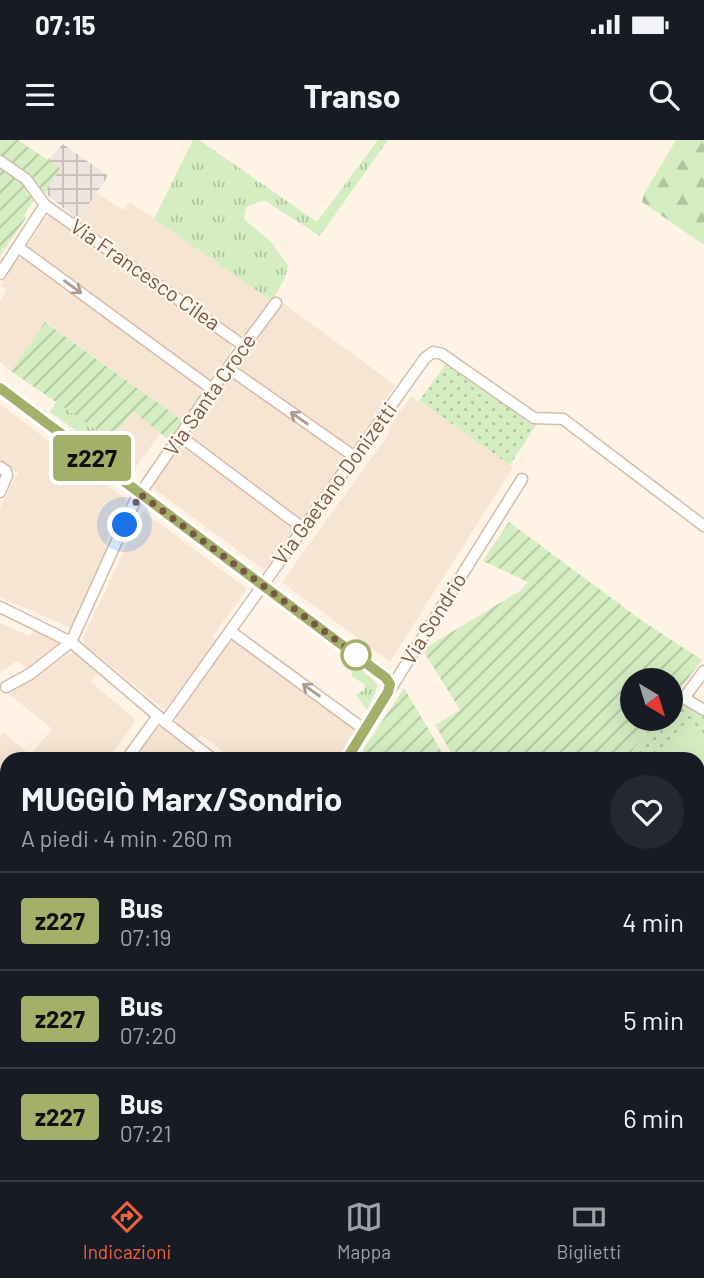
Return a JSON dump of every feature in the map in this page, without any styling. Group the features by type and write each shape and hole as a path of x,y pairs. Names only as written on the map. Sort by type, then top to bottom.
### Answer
{"street":[{"name":"Via Francesco Cilea","path":"0,161 26,179 45,205 244,346"},
{"path":"0,274 45,205"},
{"path":"18,247 212,389"},
{"name":"Via Santa Croce","path":"6,687 30,674 71,642 140,494 212,389 276,303"},
{"name":"Via Gaetano Donizetti","path":"133,752 230,631 425,358 433,352 442,354 534,418 563,419 704,526"},
{"path":"228,368 355,457"},
{"path":"0,388 383,676 389,682 388,692"},
{"path":"180,436 304,528"},
{"path":"0,492 7,476 3,469"},
{"name":"Via Sondrio","path":"351,752 522,479"},
{"path":"0,607 71,642 204,752"},
{"path":"230,631 365,730"},
{"path":"704,671 684,698 704,710"}],"shaded area":[{"path":"63,144 108,176 78,220 45,193 60,168 48,160"},
{"path":"97,193 123,210 130,202 272,301 247,334 241,336 78,220"},
{"path":"50,216 231,343 232,348 211,379 206,380 29,251 27,246 46,217"},
{"path":"22,257 201,386 201,394 183,421 46,322 11,371 0,362 0,301 7,290 0,285 14,261"},
{"path":"283,303 395,385 354,446 349,447 237,368"},
{"path":"232,376 347,459 302,520 189,435 227,377"},
{"path":"411,396 513,467 390,662 282,582 388,435 390,426"},
{"path":"0,404 127,500 105,544 108,547 71,628 0,597 0,508 18,473 0,459"},
{"path":"133,411 161,433 132,472 104,451"},
{"path":"184,446 294,527 264,570 152,487 179,448"},
{"path":"143,511 247,589 213,636 217,640 163,709 84,644 83,638"},
{"path":"0,623 30,636 36,629 59,642 59,646 27,669 17,661 0,672"},
{"path":"230,641 234,641 358,732 342,752 224,752 201,735 197,740 176,724 176,717"},
{"path":"68,654 76,654 98,672 91,682 134,718 135,722 112,752 33,752 52,729 9,694"},
{"path":"162,727 195,752 138,752 154,729"},
{"path":"3,732 26,752 0,752 0,736"}],"green space":[{"path":"0,140 18,140 60,168 45,193 37,196 24,215 26,218 0,256"},
{"path":"193,140 199,140 317,222 378,140 388,140 320,236 264,200 246,207 244,219 271,242 288,265 285,278 272,301 154,219"},
{"path":"676,140 704,140 704,245 642,202"},
{"path":"45,322 183,421 169,440 133,411 111,440 11,371"},
{"path":"446,364 536,425 510,465 419,401"},
{"path":"56,402 111,440 104,451 50,412"},
{"path":"509,522 641,620 702,660 683,685 683,668 620,668 620,732 647,732 631,752 451,752 435,725 460,710 424,652 427,647 520,591 528,582 483,561"},
{"path":"349,661 378,686 367,710 356,695 365,689 365,685 352,676"},
{"path":"404,688 442,752 364,752"},
{"path":"683,700 704,714 704,752 632,752 647,732 683,731"},
{"path":"686,723 704,735 704,752 666,752"}],"bus line":[{"name":"z227","path":"0,388 386,678 390,689 351,752"}],"route":[{"path":"125,525 140,494 363,660 356,655"}]}
